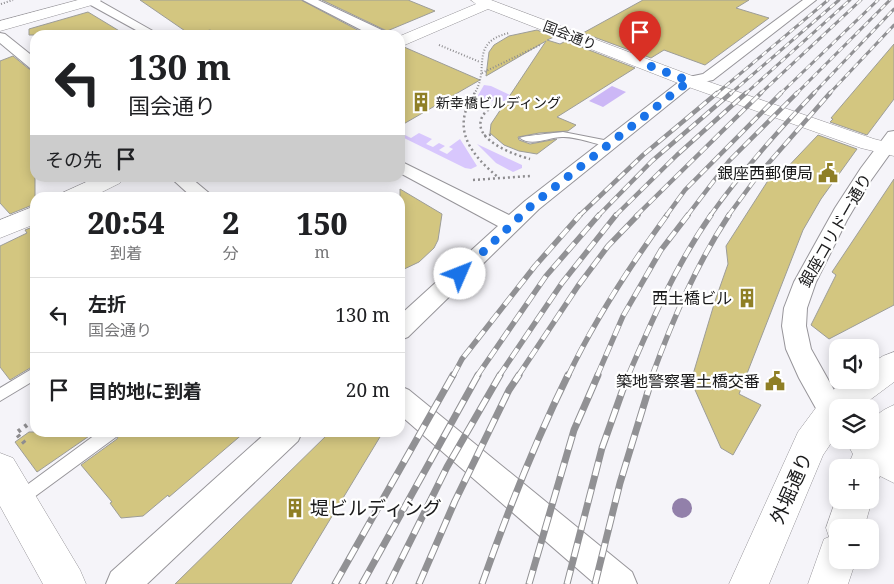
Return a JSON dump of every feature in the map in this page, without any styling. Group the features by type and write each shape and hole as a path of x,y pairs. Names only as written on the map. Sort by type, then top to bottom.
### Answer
{"street":[{"path":"0,13 43,0"},
{"path":"0,26 92,0 145,30"},
{"path":"309,0 372,30"},
{"path":"405,325 532,205 689,81 708,77 810,0"},
{"path":"405,40 483,2"},
{"name":"国会通り","path":"483,2 689,81 868,144 892,145"},
{"path":"0,37 30,61"},
{"name":"銀座コリドー通り","path":"829,404 812,376 798,345 794,324 799,292 834,225 876,159 892,145"},
{"path":"405,169 512,224"},
{"path":"83,192 104,182"},
{"path":"185,182 198,192"},
{"path":"0,230 30,216"},
{"name":"外堀通り","path":"847,399 852,393 894,365"},
{"path":"405,402 620,584"},
{"name":"外堀通り","path":"749,584 810,444 829,421"},
{"path":"873,456 894,422"},
{"path":"123,584 279,437"},
{"path":"9,486 66,584"},
{"path":"828,584 833,569"}],"lane":[{"path":"524,138 538,139 563,134 610,144"},
{"path":"0,395 30,376"},
{"path":"9,486 102,437"}],"path":[{"path":"0,4 13,0"},
{"path":"499,178 474,154 463,129 465,109 479,86 482,73 480,62 487,42 496,36 513,32"},
{"path":"482,73 545,43"},
{"path":"436,44 480,62"},
{"path":"501,101 490,108 483,116 481,126 484,136 502,150 530,159"},
{"path":"484,136 493,134"},
{"path":"472,180 530,176"},
{"path":"27,425 16,433 27,446"}],"shaded area":[{"path":"484,85 491,86 523,101 503,103 502,99 497,98 490,102 473,104"},
{"path":"612,86 626,92 603,107 589,101"},
{"path":"419,133 432,139 426,144 433,147 439,143 445,146 439,150 447,154 453,149 449,147 460,139 477,166 471,169 465,168 405,138 405,135 411,138"},
{"path":"477,144 522,165 522,168 513,172 496,163"}],"building":[{"path":"140,0 301,0 358,30 210,30 184,30"},
{"path":"322,0 408,0 435,11 389,30 385,30"},
{"path":"643,0 749,0 736,8 769,18 705,65 664,50 651,58 583,33"},
{"path":"88,12 118,30 30,30 29,35 29,29"},
{"path":"537,30 554,37 547,40 560,44 566,41 635,68 557,117 576,125 568,131 518,137 519,140 530,144 557,139 537,154 519,151 504,145 490,133 491,124 546,41 486,76 489,52 494,45 509,36"},
{"path":"894,44 894,99 867,135 830,122 833,119 831,118"},
{"name":"新幸橋ビルディング","path":"405,47 480,80 405,123"},
{"path":"13,56 30,69 30,182 35,182 35,192 30,192 30,206 10,214 0,203 0,61"},
{"name":"西土橋ビル","path":"818,135 857,149 821,199 803,230 739,394 761,405 733,455 721,448 691,381 728,264 726,246 769,179 780,175"},
{"path":"894,179 894,305 829,339 811,325 836,275 832,272"},
{"path":"400,189 442,214 438,240 434,248 419,262 405,269 405,192 400,192"},
{"path":"30,228 30,368 10,380 0,367 0,246 27,233 25,230"},
{"path":"29,432 30,437 88,437 37,472 15,442"},
{"path":"118,437 239,437 169,497 168,495 143,516 121,518 110,503 112,502 81,465"},
{"name":"堤ビルディング","path":"325,437 380,437 291,584 175,584"}],"railway":[{"path":"716,94 828,0"},
{"path":"730,94 839,0"},
{"path":"745,94 850,0"},
{"path":"760,94 861,0"},
{"path":"780,94 878,0"},
{"path":"687,216 729,161 890,0"},
{"path":"813,94 894,9"},
{"path":"829,94 894,25"},
{"path":"580,215 643,155 717,93"},
{"path":"598,216 652,161 731,93"},
{"path":"616,215 677,155 746,93"},
{"path":"636,216 761,93"},
{"path":"710,216 786,122 814,93"},
{"path":"728,216 759,174 830,93"},
{"path":"666,216 685,190 780,94"},
{"path":"453,376 462,359 535,266 580,215"},
{"path":"477,376 546,276 599,215"},
{"path":"499,376 562,283 616,215"},
{"path":"518,376 578,286 608,246 638,215"},
{"path":"568,376 614,293 667,215"},
{"path":"597,376 623,316 661,250 688,215"},
{"path":"628,376 676,273 711,215"},
{"path":"652,376 686,293 706,253 729,215"},
{"path":"335,584 453,375"},
{"path":"362,584 478,375"},
{"path":"389,584 447,467 500,375"},
{"path":"419,584 455,501 509,390 519,375"},
{"path":"482,584 522,478 568,375"},
{"path":"529,584 574,430 598,375"},
{"path":"567,584 602,448 628,375"},
{"path":"595,584 620,483 653,375"}],"place":[{"name":"新幸橋ビルディング","path":"421,102"},
{"name":"銀座西郵便局","path":"828,173"},
{"name":"西土橋ビル","path":"747,298"},
{"name":"築地警察署土橋交番","path":"775,381"},
{"name":"堤ビルディング","path":"295,508"}],"route":[{"path":"460,274 532,205 689,81 640,62"}]}
